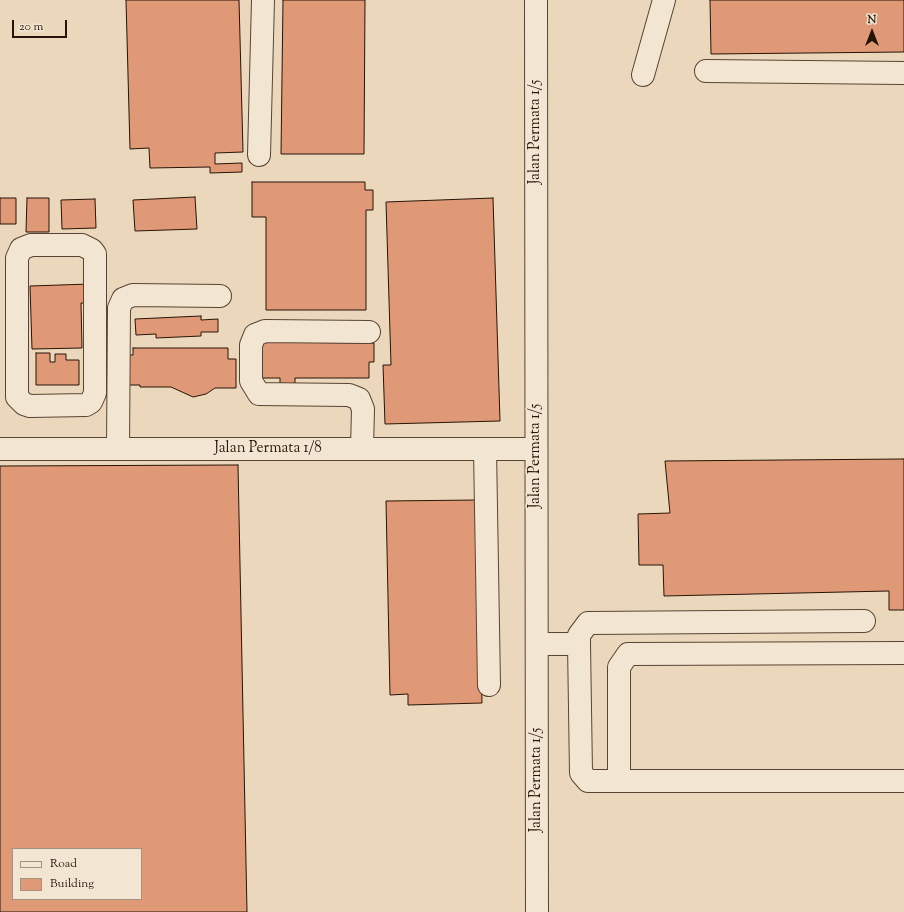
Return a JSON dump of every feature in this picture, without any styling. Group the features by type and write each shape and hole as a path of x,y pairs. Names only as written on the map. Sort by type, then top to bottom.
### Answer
{"street":[{"path":"259,154 262,0"},
{"name":"Jalan Permata 1/5","path":"536,0 537,912"},
{"path":"644,75 664,0"},
{"path":"706,71 904,73"},
{"path":"31,245 82,246 92,250 95,254 95,393 91,402 86,405 30,406 24,404 17,397 9,276 21,249 31,245"},
{"path":"118,449 119,308 123,299 133,295 220,296"},
{"path":"362,449 362,409 359,399 349,395 259,394 251,381 251,345 255,335 265,331 369,332"},
{"name":"Jalan Permata 1/8","path":"0,449 536,449"},
{"path":"485,449 489,685"},
{"path":"864,621 588,622 579,635 581,773 588,780 620,781 904,781"},
{"path":"537,644 579,644"},
{"path":"620,781 619,667 628,654 904,652"}],"building":[{"path":"126,0 239,0 243,152 215,153 215,164 242,163 242,172 210,173 210,167 150,168 149,148 130,149"},
{"path":"283,0 365,0 364,154 281,154"},
{"path":"710,0 904,0 904,52 711,54"},
{"path":"252,182 365,182 365,190 373,190 373,210 366,210 366,310 266,310 266,217 252,217"},
{"path":"195,197 197,229 135,231 133,200"},
{"path":"0,198 16,198 16,224 0,224"},
{"path":"27,198 49,198 49,232 26,232"},
{"path":"493,198 500,421 385,424 383,365 391,365 386,202"},
{"path":"95,199 96,228 62,229 61,200"},
{"path":"90,284 91,303 81,303 82,348 32,349 30,286"},
{"path":"201,316 201,320 218,319 218,332 201,332 201,336 156,338 156,334 136,335 135,319"},
{"path":"261,342 374,343 374,362 369,362 369,378 295,378 295,387 280,387 280,378 261,378"},
{"path":"133,348 228,348 228,359 236,359 236,388 215,388 206,394 193,397 171,387 140,387 140,385 126,385 126,355 133,355"},
{"path":"36,353 50,353 50,362 55,362 55,354 66,354 66,360 79,360 79,385 36,385"},
{"path":"904,459 904,610 889,610 889,591 664,596 663,565 639,565 638,514 670,513 665,461"},
{"path":"238,465 247,912 0,912 0,466"},
{"path":"478,500 482,703 408,705 408,694 390,695 386,501"}]}
